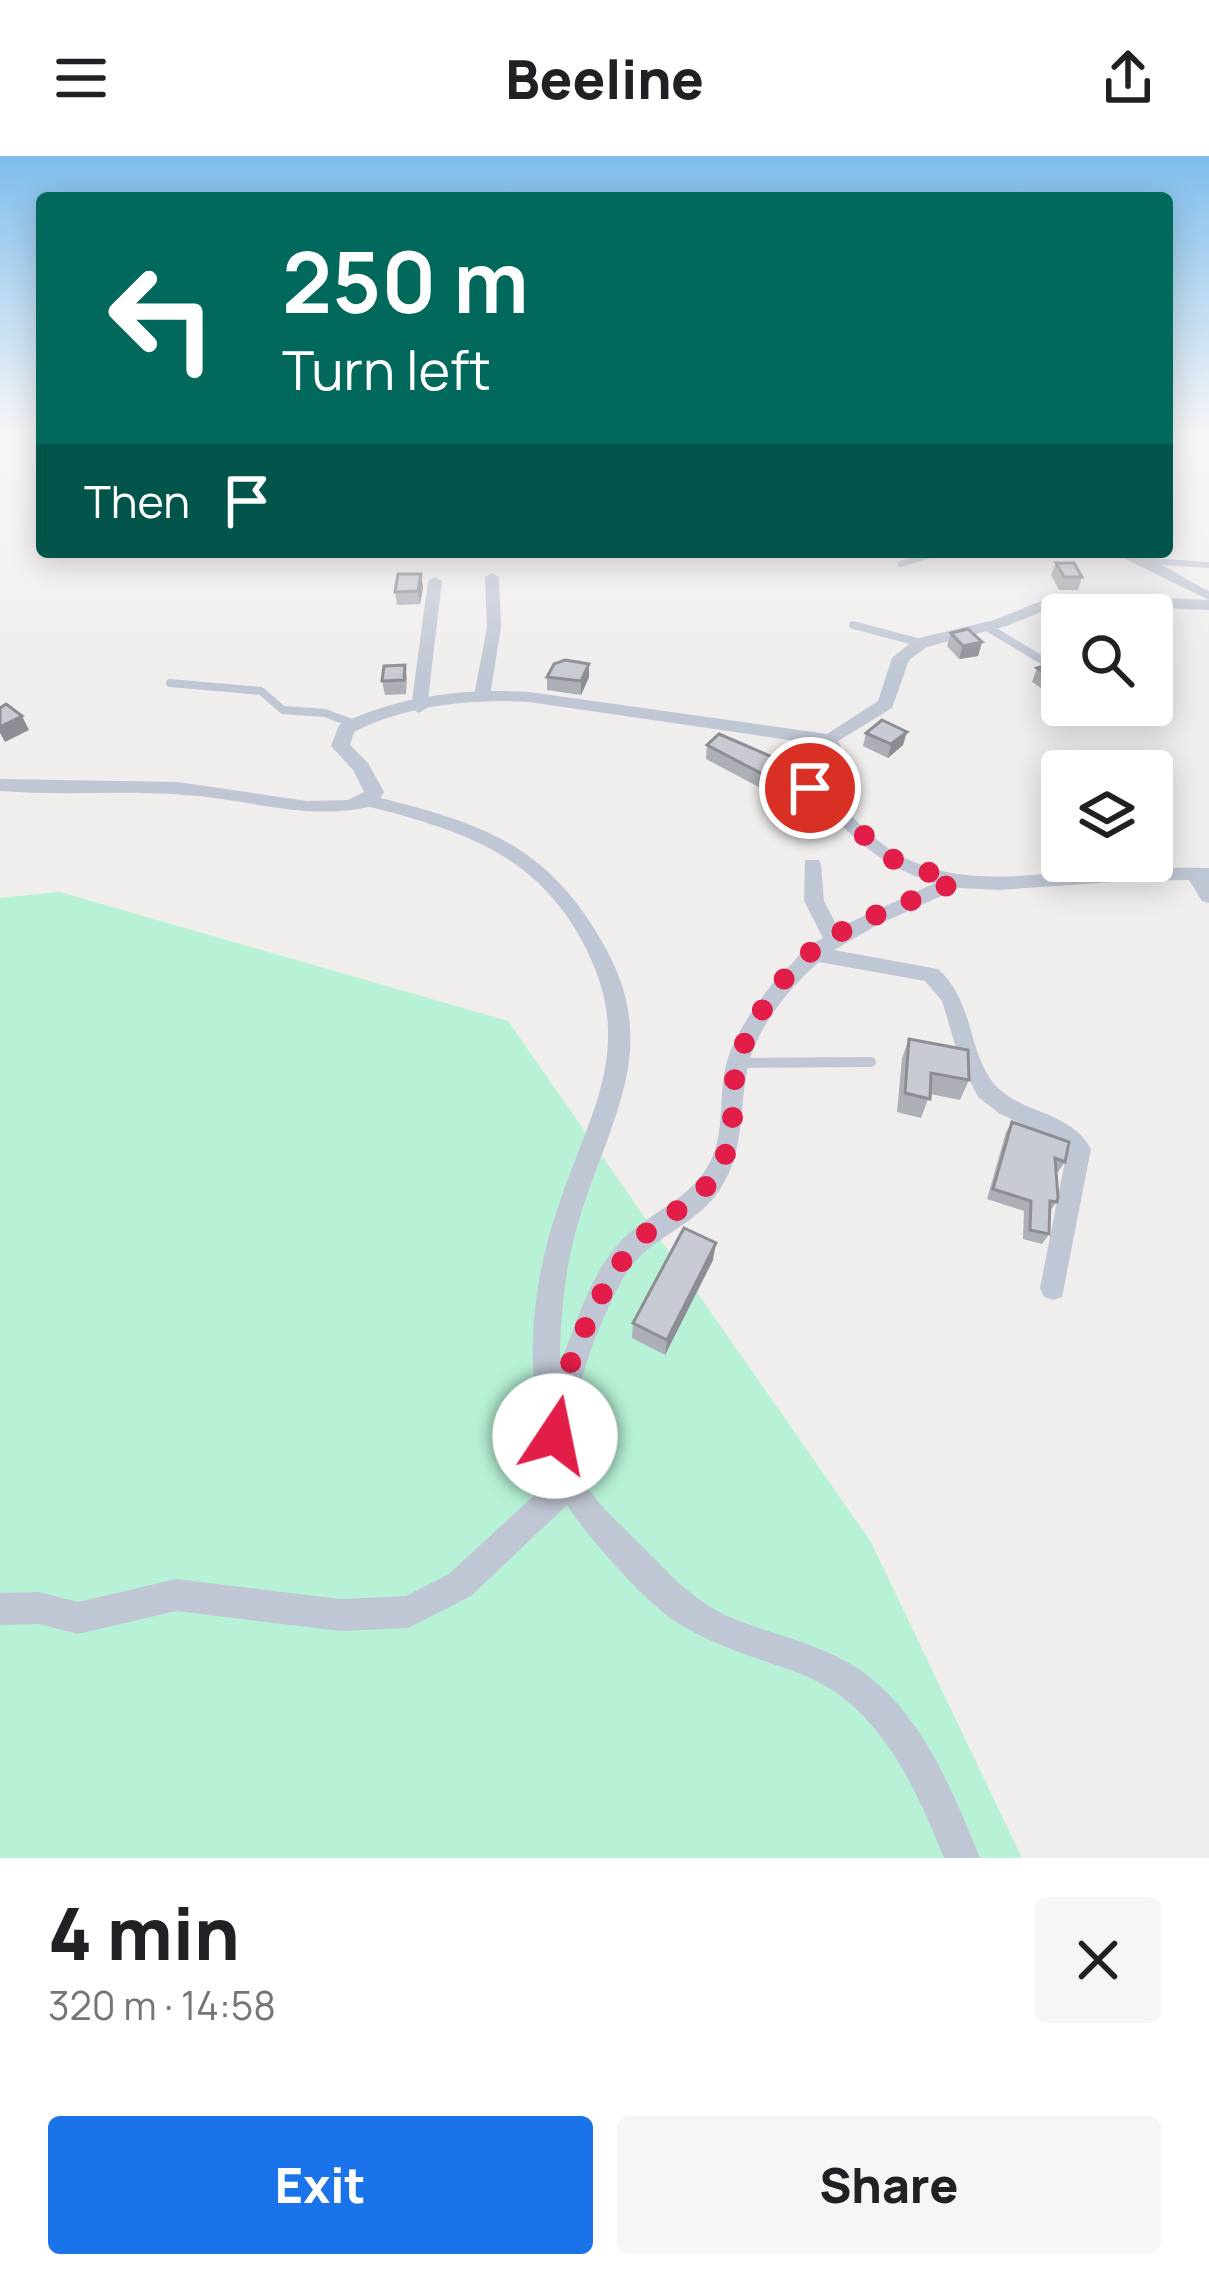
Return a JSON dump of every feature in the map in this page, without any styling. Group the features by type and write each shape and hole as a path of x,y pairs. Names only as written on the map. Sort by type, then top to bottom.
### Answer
{"street":[{"path":"1139,558 1209,600"},
{"path":"482,696 492,645 492,577"},
{"path":"419,708 435,581"},
{"path":"369,802 374,792 370,779 340,746 354,724 419,708 482,696 530,697 830,740 886,704 901,658 921,643 1073,598 1209,600"},
{"path":"830,740 837,755 808,781 810,788 890,858 955,882 1004,887 1115,875 1202,874 1209,896"},
{"path":"0,784 203,790 315,808 369,802 454,822 550,875 574,906 618,1002 616,1071 569,1211 552,1300 547,1359 554,1424 568,1484 596,1524 689,1613 830,1671 886,1715 920,1767 962,1858"},
{"path":"812,864 821,945"},
{"path":"554,1424 563,1384 622,1258 661,1221 704,1193 726,1156 735,1126 737,1063 777,990 821,945 955,882"},
{"path":"821,945 931,974 941,981 956,1008 970,1063 986,1089 1031,1121 1058,1128 1074,1141 1078,1149 1053,1288"},
{"path":"0,1609 39,1608 78,1618 176,1595 340,1615 408,1612 460,1586 568,1484"}],"lane":[{"path":"901,564 920,558"},
{"path":"1150,561 1209,565"},
{"path":"853,625 921,643"},
{"path":"987,627 1041,659"},
{"path":"170,683 262,691 283,710 325,713 354,724"},
{"path":"737,1063 871,1061"}],"green space":[{"path":"60,892 508,1021 871,1542 1022,1858 0,1858 0,898"}],"building":[{"path":"1056,563 1074,563 1082,577 1064,577"},
{"path":"398,574 421,574 418,591 395,592"},
{"path":"968,629 982,642 963,646 951,633"},
{"path":"565,660 589,664 581,681 547,677 554,664"},
{"path":"405,665 404,680 382,681 384,666"},
{"path":"6,704 22,716 0,727 0,708"},
{"path":"882,720 907,732 891,744 866,733"},
{"path":"719,734 791,765 770,778 707,745"},
{"path":"909,1039 968,1050 969,1080 931,1073 930,1099 905,1093"},
{"path":"1012,1122 1069,1142 1065,1162 1055,1158 1058,1197 1057,1202 1050,1201 1049,1234 1030,1230 1031,1201 993,1189"},
{"path":"684,1228 716,1243 667,1340 633,1323"}],"route":[{"path":"555,1436 563,1384 622,1258 661,1221 704,1193 726,1156 735,1126 737,1063 790,971 832,937 955,882 890,858 810,788"}]}
